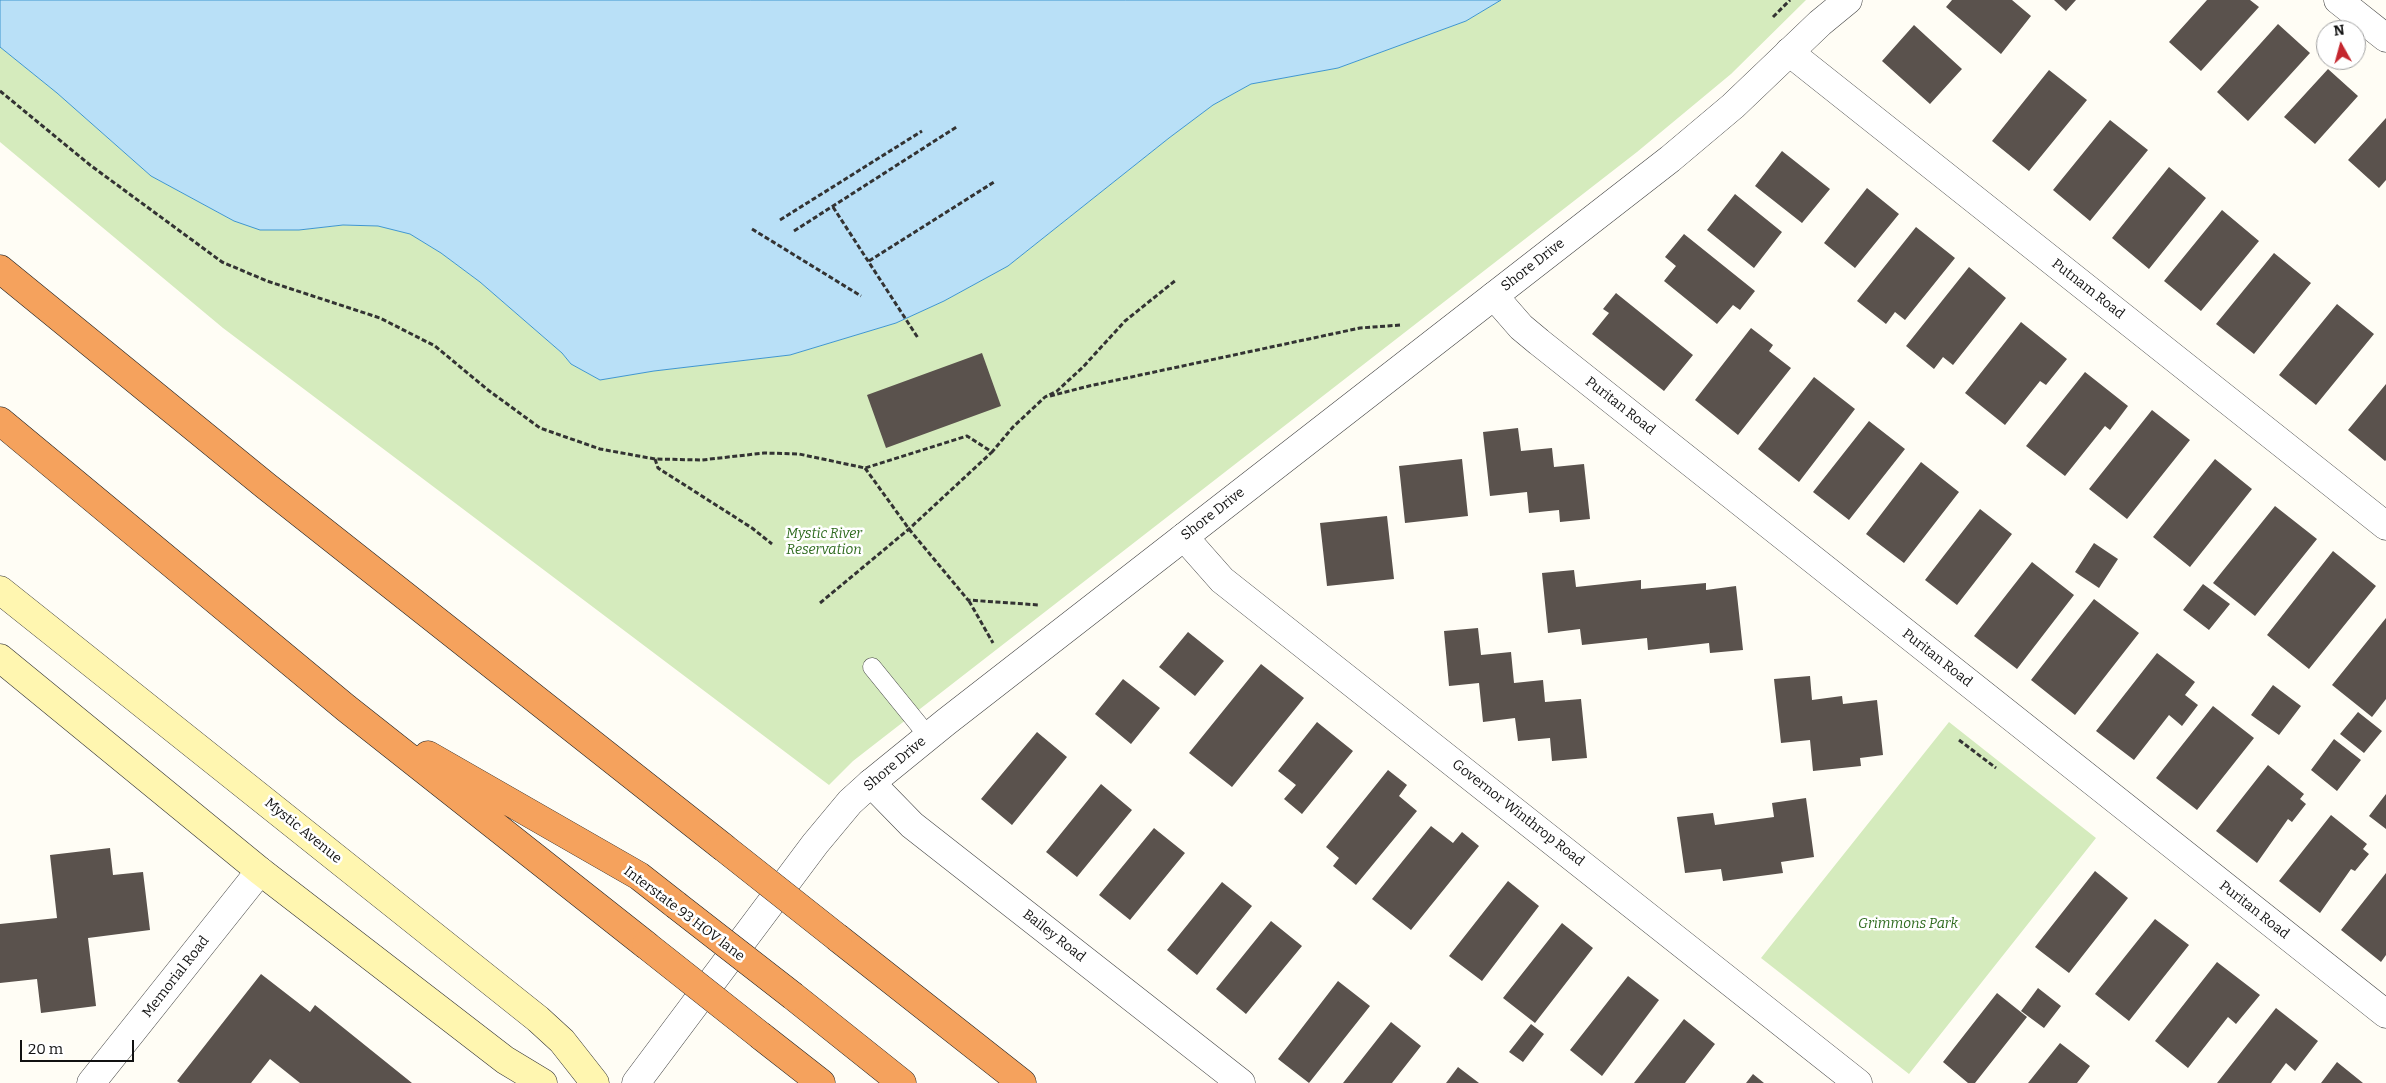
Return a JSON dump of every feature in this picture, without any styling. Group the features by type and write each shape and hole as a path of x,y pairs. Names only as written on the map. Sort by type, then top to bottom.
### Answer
{"highway":[{"path":"0,269 259,480 1022,1083"},
{"path":"0,421 346,708 821,1083"},
{"name":"Interstate 93 HOV lane","path":"346,708 639,876 902,1083"}],"main road":[{"name":"Mystic Avenue","path":"0,590 538,1019 562,1041 595,1083"},
{"path":"0,658 260,871 505,1060 542,1083"}],"street":[{"name":"Shore Drive","path":"636,1083 815,844 850,802 871,783 928,736 1670,159 1733,106 1789,52 1848,0"},
{"path":"2338,0 2386,38"},
{"name":"Putnam Road","path":"1789,52 2386,526"},
{"name":"Puritan Road","path":"1494,296 1521,327 2386,1014"},
{"name":"Governor Winthrop Road","path":"1184,537 1222,580 1858,1083"},
{"name":"Bailey Road","path":"871,783 912,825 1241,1083"},
{"name":"Memorial Road","path":"92,1083 260,871"}],"lane":[{"path":"872,667 928,736"}],"path":[{"path":"0,91 90,165 222,262 276,284 380,318 435,346 488,390 540,428 600,449 655,459 702,460 764,453 799,454 865,468 967,436 992,452"},
{"path":"794,231 958,126"},
{"path":"780,220 922,131"},
{"path":"869,262 994,182"},
{"path":"833,207 918,338"},
{"path":"752,229 862,296"},
{"path":"820,603 909,529 992,452 1013,427 1044,397 1057,391 1083,367 1125,321 1176,280"},
{"path":"1044,397 1360,328 1403,325"},
{"path":"655,459 658,468 752,528 772,544"},
{"path":"865,468 909,529 968,600 998,651"},
{"path":"968,600 1043,605"},
{"path":"1959,740 1996,768"}],"green space":[{"name":"Mystic River Reservation","path":"1501,0 1806,0 1731,74 1637,152 853,761 829,785 223,328 0,142 0,47 57,93 151,176 234,221 299,230 343,225 378,226 410,234 441,253 480,282 562,353 571,364 600,380 654,371 790,355 896,323 944,301 1008,266 1213,105 1251,84 1338,68 1466,21"},
{"name":"Grimmons Park","path":"1949,722 2096,838 1909,1074 1761,958"}],"water":[{"path":"0,0 1501,0 1466,21 1338,68 1251,84 1213,105 1008,266 944,301 896,323 790,355 654,371 600,380 571,364 562,353 480,282 441,253 410,234 378,226 343,225 299,230 260,230 234,221 151,176 57,93 0,47"}],"building":[{"path":"1952,0 2012,0 2031,16 2001,54 1946,7"},
{"path":"2054,0 2076,0 2066,11"},
{"path":"2207,0 2250,0 2259,7 2201,71 2169,42"},
{"path":"2278,24 2310,53 2248,121 2217,92"},
{"path":"1914,25 1962,69 1930,104 1882,61"},
{"path":"2049,70 2087,100 2029,171 1992,141"},
{"path":"2327,70 2358,96 2315,144 2284,117"},
{"path":"2386,118 2386,180 2379,188 2348,160"},
{"path":"2110,120 2148,150 2090,221 2053,190"},
{"path":"1782,151 1830,189 1802,223 1755,186"},
{"path":"2169,167 2206,198 2149,269 2112,238"},
{"path":"1867,188 1899,214 1855,268 1824,243"},
{"path":"1735,194 1782,232 1754,268 1707,230"},
{"path":"2222,210 2259,241 2201,311 2164,281"},
{"path":"1916,227 1955,258 1905,320 1895,312 1886,324 1857,301"},
{"path":"1684,234 1755,291 1740,310 1733,305 1717,324 1664,281 1676,266 1665,257"},
{"path":"2274,253 2311,283 2254,354 2216,324"},
{"path":"1969,267 2006,298 1953,365 1943,357 1934,369 1906,346"},
{"path":"1616,293 1693,355 1664,391 1592,334 1609,313 1603,309"},
{"path":"2337,304 2374,334 2316,405 2279,375"},
{"path":"2021,322 2067,359 2046,385 2040,381 2005,425 1965,393"},
{"path":"1751,328 1773,345 1769,351 1791,368 1738,435 1695,400"},
{"path":"982,353 1001,406 886,448 867,395"},
{"path":"2085,372 2128,406 2110,430 2105,426 2065,476 2026,446"},
{"path":"1814,377 1855,409 1799,482 1758,449"},
{"path":"2386,384 2386,460 2385,461 2348,430"},
{"path":"2152,410 2190,440 2127,519 2089,489"},
{"path":"1869,421 1905,449 1849,520 1813,492"},
{"path":"1518,428 1521,451 1552,448 1554,467 1584,464 1590,519 1560,522 1559,510 1529,513 1527,492 1490,496 1483,432"},
{"path":"1462,459 1468,516 1405,523 1399,466"},
{"path":"2215,459 2252,489 2190,567 2153,537"},
{"path":"1921,462 1959,492 1904,563 1866,534"},
{"path":"2275,506 2317,539 2255,616 2213,583"},
{"path":"1980,509 2012,534 1957,605 1925,580"},
{"path":"1387,516 1394,579 1327,586 1320,523"},
{"path":"2094,543 2118,559 2099,588 2075,572"},
{"path":"2333,551 2376,586 2309,669 2267,635"},
{"path":"2032,562 2074,595 2017,669 1974,636"},
{"path":"1574,570 1576,587 1641,580 1641,589 1706,583 1706,590 1736,586 1743,650 1710,653 1709,643 1648,650 1647,638 1582,645 1580,629 1548,633 1542,573"},
{"path":"2203,584 2230,604 2209,630 2183,610"},
{"path":"2094,599 2139,633 2075,715 2031,680"},
{"path":"2386,618 2386,699 2372,717 2332,685"},
{"path":"1478,628 1481,655 1511,652 1514,683 1543,680 1545,702 1581,699 1587,758 1552,761 1550,738 1518,741 1515,718 1483,722 1479,683 1449,686 1444,631"},
{"path":"1188,632 1224,661 1195,696 1159,667"},
{"path":"2157,653 2195,682 2185,695 2198,705 2182,726 2169,715 2134,760 2096,731"},
{"path":"1261,664 1304,698 1232,787 1189,753"},
{"path":"1810,676 1812,700 1842,696 1843,704 1877,700 1883,755 1860,758 1861,766 1813,771 1810,740 1781,743 1774,679"},
{"path":"1123,679 1160,708 1131,744 1095,714"},
{"path":"2273,685 2301,706 2279,735 2251,715"},
{"path":"2213,706 2254,738 2197,810 2156,778"},
{"path":"2358,712 2382,731 2364,753 2340,734"},
{"path":"1317,722 1353,751 1302,814 1284,799 1296,785 1278,771"},
{"path":"1037,732 1067,757 1012,825 981,799"},
{"path":"2334,739 2361,760 2337,791 2311,770"},
{"path":"2268,765 2304,794 2300,799 2306,804 2292,822 2288,819 2257,863 2216,831"},
{"path":"1388,770 1407,785 1399,796 1417,811 1356,885 1333,866 1339,858 1326,847"},
{"path":"1101,784 1132,810 1077,877 1046,852"},
{"path":"2386,794 2386,829 2369,816"},
{"path":"1806,798 1814,857 1781,862 1783,873 1723,881 1721,869 1685,873 1677,817 1713,813 1715,825 1774,817 1772,803"},
{"path":"2331,815 2367,844 2363,849 2369,854 2355,871 2351,869 2320,913 2279,881"},
{"path":"1431,826 1453,843 1462,832 1479,846 1411,930 1372,899"},
{"path":"1154,828 1185,853 1130,920 1099,895"},
{"path":"110,848 113,875 143,872 150,930 88,938 96,1006 41,1013 37,979 0,983 0,924 57,918 50,855"},
{"path":"2095,871 2128,898 2069,973 2035,947"},
{"path":"2386,873 2386,955 2381,962 2341,930"},
{"path":"1508,881 1539,906 1482,981 1449,956"},
{"path":"1222,882 1252,906 1197,975 1167,950"},
{"path":"2155,919 2189,945 2129,1021 2095,994"},
{"path":"1271,921 1302,946 1246,1014 1216,989"},
{"path":"1562,923 1593,948 1535,1023 1503,998"},
{"path":"2217,962 2260,995 2236,1024 2228,1017 2188,1068 2155,1041"},
{"path":"261,974 310,1012 315,1005 412,1083 300,1083 270,1059 251,1083 180,1083 177,1081"},
{"path":"1628,976 1659,1000 1602,1076 1570,1050"},
{"path":"1338,981 1370,1006 1309,1083 1278,1059"},
{"path":"2038,988 2061,1006 2044,1028 2021,1011"},
{"path":"1997,993 2027,1017 1975,1083 1968,1083 1943,1062"},
{"path":"2276,1008 2318,1041 2295,1071 2286,1063 2271,1083 2217,1083"},
{"path":"1684,1019 1715,1044 1685,1083 1634,1083"},
{"path":"1391,1022 1421,1046 1392,1083 1343,1083"},
{"path":"1531,1024 1544,1034 1523,1062 1509,1052"},
{"path":"2060,1043 2090,1066 2077,1083 2028,1083"},
{"path":"2337,1062 2363,1083 2321,1083"},
{"path":"1458,1067 1479,1083 1446,1083"},
{"path":"1753,1074 1764,1083 1746,1083"}]}
